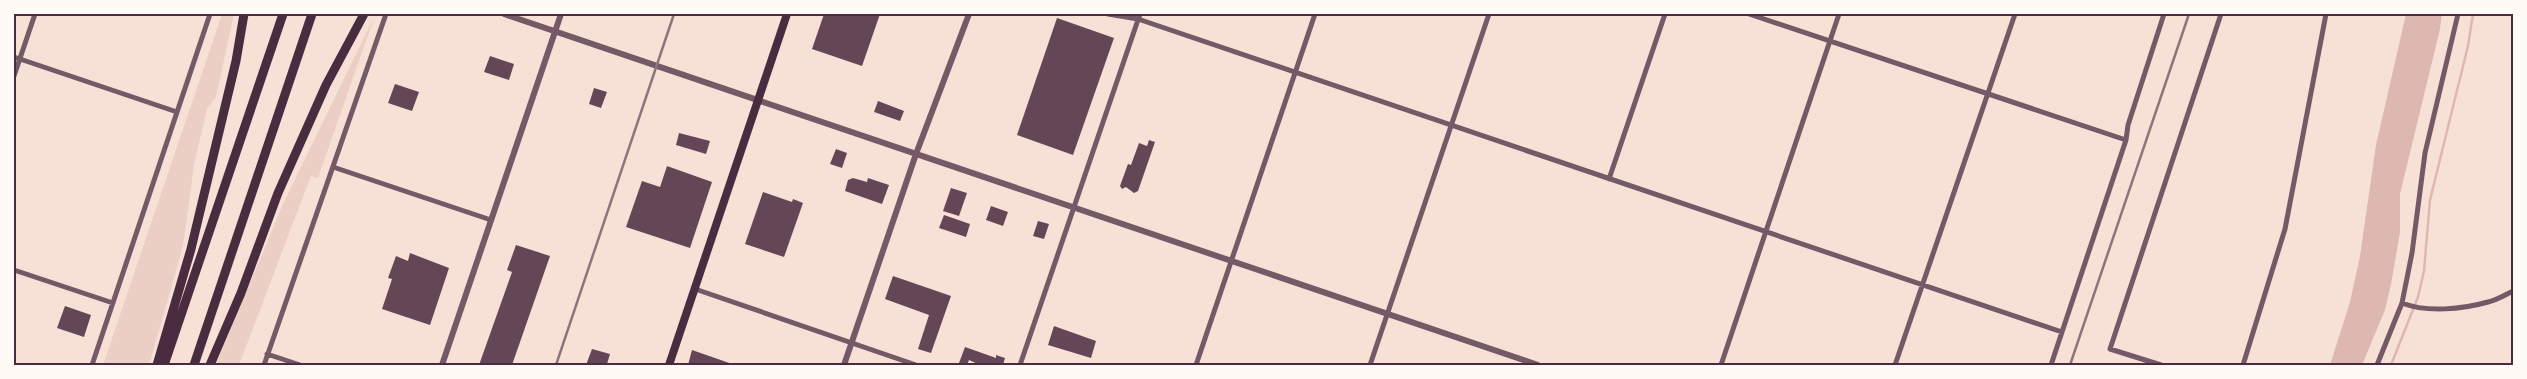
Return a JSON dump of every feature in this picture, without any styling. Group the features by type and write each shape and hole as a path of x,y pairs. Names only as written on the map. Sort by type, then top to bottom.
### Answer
{"highway":[{"path":"157,365 191,249 236,61 244,14"},
{"path":"164,365 284,14"},
{"path":"194,365 312,14"},
{"path":"210,365 278,193 326,85 364,14"}],"main road":[{"path":"669,365 788,14"}],"street":[{"path":"14,76 17,58 35,14"},
{"path":"92,365 210,14"},
{"path":"264,365 386,14"},
{"path":"504,14 1538,365"},
{"path":"442,365 561,14"},
{"path":"844,365 916,154 970,14"},
{"path":"1108,14 1139,16 1295,72 2062,332"},
{"path":"1196,365 1315,14"},
{"path":"1370,365 1489,14"},
{"path":"1609,179 1665,14"},
{"path":"1749,14 2126,140"},
{"path":"1721,365 1839,14"},
{"path":"1895,365 2015,14"},
{"path":"2051,365 2126,140 2128,125 2164,14"},
{"path":"2161,365 2110,349 2221,14"},
{"path":"2243,365 2285,229 2326,14"},
{"path":"2378,365 2402,303 2412,253 2424,152 2458,14"},
{"path":"1020,365 1139,16"},
{"path":"17,58 177,112"},
{"path":"333,167 490,220"},
{"path":"14,270 113,303"},
{"path":"695,288 916,365"},
{"path":"2402,303 2418,308 2487,303 2513,291"},
{"path":"267,354 300,365"}],"shaded area":[{"path":"222,14 234,14 216,97 207,109 194,165 184,240 149,365 103,365"},
{"path":"2406,14 2442,14 2400,194 2400,232 2391,284 2385,310 2362,365 2330,365 2350,302 2360,256 2376,145"},
{"path":"375,15 318,178 311,176 239,365 216,365 283,204"}],"building":[{"path":"824,14 880,14 862,66 812,49"},
{"path":"1057,18 1114,38 1073,155 1017,135"},
{"path":"490,56 514,64 509,80 484,72"},
{"path":"395,84 419,92 412,111 388,103"},
{"path":"594,88 607,92 601,108 589,104"},
{"path":"878,101 904,111 900,121 874,112"},
{"path":"679,133 710,141 706,154 676,145"},
{"path":"1149,140 1155,142 1138,191 1134,193 1126,187 1122,189 1120,186 1128,164 1131,165 1139,143 1147,146"},
{"path":"836,149 847,153 842,168 830,164"},
{"path":"667,166 712,182 690,248 626,227 642,181 660,187"},
{"path":"853,178 867,182 868,178 889,185 882,204 845,191 848,180"},
{"path":"951,188 967,193 959,216 943,211"},
{"path":"763,192 792,202 793,199 803,203 784,257 745,244"},
{"path":"991,206 1008,212 1003,226 986,220"},
{"path":"944,215 970,224 966,237 939,228"},
{"path":"1038,221 1049,224 1044,239 1033,236"},
{"path":"516,245 550,256 512,365 479,365 512,272 507,270"},
{"path":"410,253 449,268 430,325 382,309 392,279 388,278 396,256 408,261"},
{"path":"893,276 951,296 931,353 918,349 929,315 885,299"},
{"path":"65,306 91,315 84,337 57,328"},
{"path":"1054,326 1096,341 1091,358 1048,345"},
{"path":"965,347 996,358 996,355 1005,358 1003,365 980,365 969,360 967,365 959,363"},
{"path":"592,349 610,354 607,364 586,365"},
{"path":"692,350 735,365 688,365"}],"waterway":[{"path":"2391,365 2418,297 2424,271 2430,200 2468,46 2473,14"}],"railway":[{"path":"556,365 674,14"},
{"path":"2070,365 2189,14"}]}
